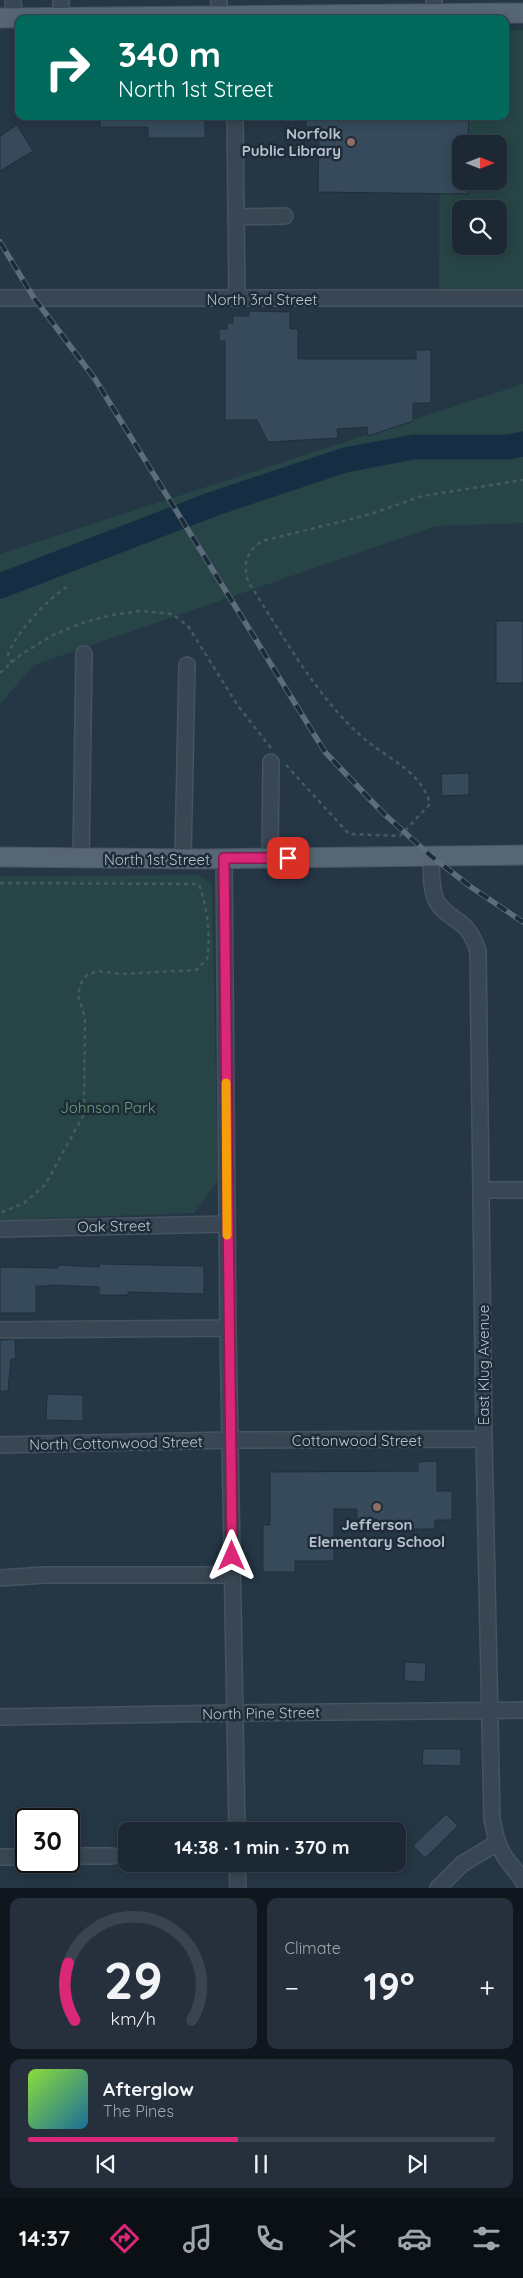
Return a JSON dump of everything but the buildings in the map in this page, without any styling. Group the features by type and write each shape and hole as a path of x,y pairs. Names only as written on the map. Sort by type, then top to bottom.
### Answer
{"main road":[{"path":"9,12 61,8 227,13 434,7 523,13"},
{"name":"North 1st Street","path":"0,857 183,859 523,855"}],"street":[{"path":"235,120 237,299"},
{"path":"236,217 285,216"},
{"name":"North 3rd Street","path":"0,298 523,298"},
{"path":"82,859 84,654"},
{"path":"183,859 187,665"},
{"path":"270,858 277,760"},
{"name":"East Klug Avenue","path":"431,856 432,882 436,901 445,912 466,927 473,937 478,951 484,1439 492,1819 497,1843 523,1882"},
{"path":"224,858 228,1328 236,1822"},
{"path":"482,1190 523,1190"},
{"name":"Oak Street","path":"0,1229 227,1224"},
{"path":"0,1330 228,1328"},
{"name":"Cottonwood Street","path":"231,1440 484,1439"},
{"name":"North Cottonwood Street","path":"0,1445 231,1440"},
{"path":"0,1578 232,1575"},
{"name":"North Pine Street","path":"0,1717 234,1712 523,1710"},
{"path":"438,1888 462,1864 497,1843"},
{"path":"80,1856 112,1856"},
{"path":"0,1857 15,1857"},
{"path":"237,1872 238,1888"}],"path":[{"path":"0,673 12,662 51,636 82,622 140,611 172,614 188,626 238,706 277,760 349,834 400,836 408,830 430,804 427,793 414,776 366,740 347,722 300,661 249,583 245,573 245,562 253,548 262,541 371,514 422,496 523,480"},
{"path":"12,662 8,654 20,633 58,593 68,586"},
{"path":"0,883 199,884 206,905 208,921 207,959 196,970 121,974 98,971 87,975 80,983 78,988 79,1003 85,1018 84,1114 45,1185 32,1198 16,1208 0,1214"}],"green space":[{"path":"509,30 523,30 523,290 439,291 440,120 509,120"},
{"path":"523,384 523,523 436,526 34,665 0,704 0,554"},
{"name":"Johnson Park","path":"198,875 212,884 218,1181 194,1213 0,1220 0,876"}],"waterway":[{"path":"0,586 213,504 345,460 414,447 509,447 523,444"}],"railway":[{"path":"0,242 34,298 95,379 325,752 383,813 431,856 471,887 523,922"}],"slow traffic":[{"path":"226,1083 227,1235"}],"place":[{"name":"Norfolk Public Library","path":"351,142"},
{"name":"Jefferson Elementary School","path":"377,1507"}],"route":[{"path":"232,1556 224,858 288,858"}]}
